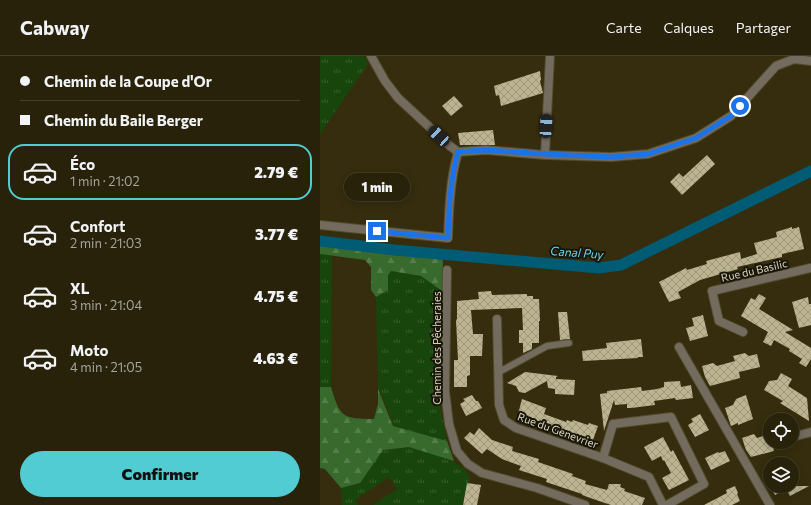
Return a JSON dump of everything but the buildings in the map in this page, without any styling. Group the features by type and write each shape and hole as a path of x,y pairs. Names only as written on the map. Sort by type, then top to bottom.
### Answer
{"street":[{"path":"371,56 385,81 398,98 458,152 486,150 611,157 648,154 696,138 731,116 776,66 794,59 811,61"},
{"path":"545,154 550,56"},
{"path":"320,225 448,238 449,204 454,166 458,152"},
{"name":"Rue du Basilic","path":"743,332 720,321 712,291 811,269"},
{"name":"Chemin des Pêcheraies","path":"447,270 445,391 449,424 457,451 468,464 482,473 537,488 585,505"},
{"name":"Rue du Genevrier","path":"497,319 499,405 504,420 516,428 603,458 649,477 663,505"},
{"path":"679,347 770,505"},
{"path":"603,458 613,424 672,417 704,484 667,505"},
{"path":"799,435 811,432"}],"lane":[{"path":"499,372 546,346 569,343"}],"green space":[{"path":"320,56 364,56 368,64 320,134"},
{"path":"320,243 443,259 442,291 421,276 391,271 388,275 388,290 376,297 371,290 371,267 365,260 320,254"},
{"path":"320,254 332,256 331,387 320,387"},
{"path":"391,271 421,276 442,291 440,386 441,414 447,441 393,426 388,410 378,389 376,297 388,290 388,275"},
{"path":"320,387 331,387 337,405 344,414 349,417 363,419 374,419 378,404 378,389 393,426 447,441 454,461 409,447 383,450 360,483 341,488 325,469 320,468"},
{"path":"409,447 444,458 461,466 467,471 469,479 462,505 373,505 397,489 389,477 355,500 358,505 342,505 341,488 360,483 383,450"}],"waterway":[{"name":"Canal Puy","path":"320,241 395,250 599,268 621,265 811,171"}],"route":[{"path":"377,231 448,238 449,204 454,166 458,152 486,150 611,157 648,154 696,138 731,116 740,106"}]}
